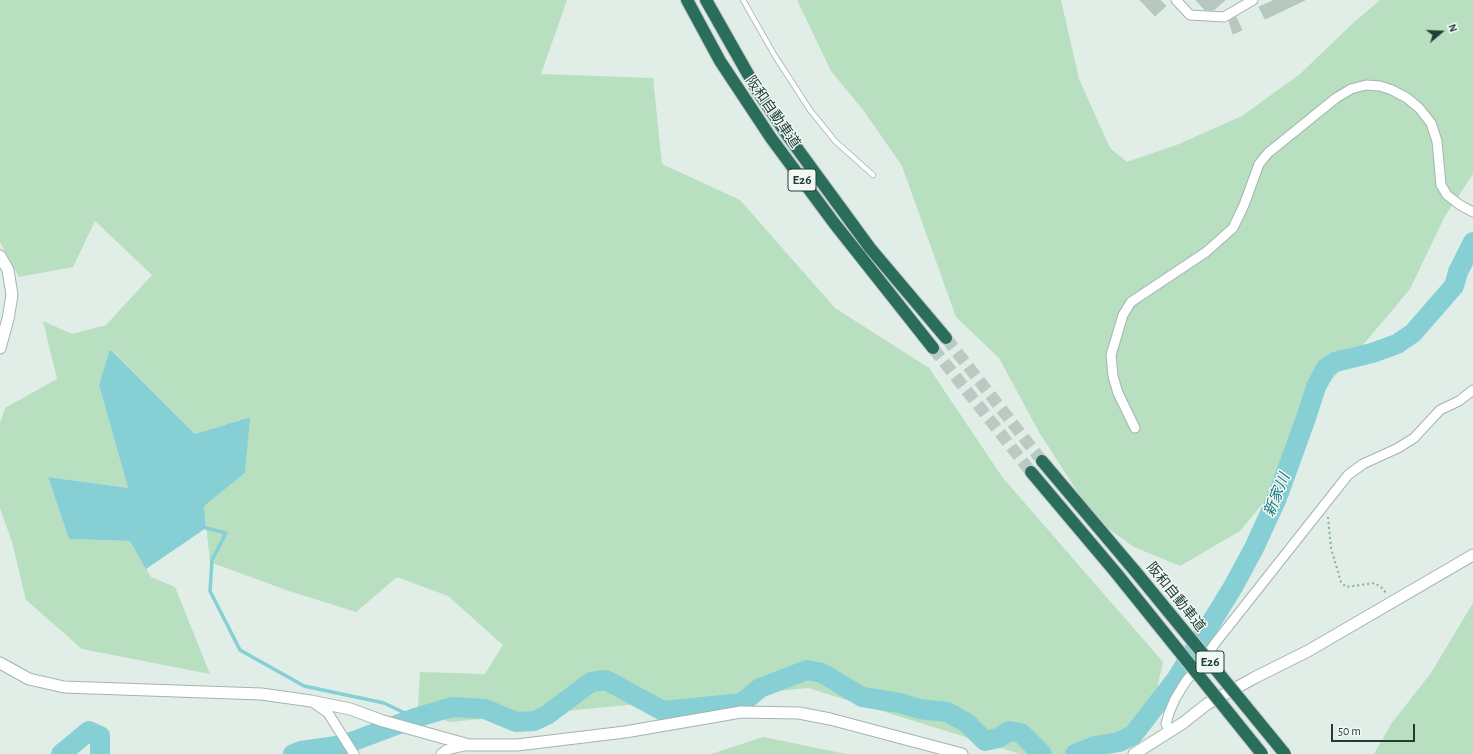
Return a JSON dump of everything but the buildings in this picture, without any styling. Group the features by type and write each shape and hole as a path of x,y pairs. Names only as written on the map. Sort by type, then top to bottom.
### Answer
{"highway":[{"name":"阪和自動車道","path":"688,0 720,61 771,138 834,223 933,348"},
{"name":"阪和自動車道","path":"706,0 757,90 788,136 870,248 946,338"},
{"name":"阪和自動車道","path":"1042,461 1135,571 1285,754"},
{"name":"E26","path":"1031,472 1117,574 1262,754"}],"street":[{"path":"1176,0 1190,15 1224,17 1253,0"},
{"path":"1135,428 1118,394 1112,369 1111,355 1123,315 1131,302 1206,252 1233,228 1244,205 1259,164 1268,153 1336,98 1351,89 1366,85 1380,86 1392,90 1407,98 1419,108 1431,123 1437,141 1441,185 1448,195 1460,205 1473,212"},
{"path":"0,256 8,270 12,295 8,319 0,348"},
{"path":"1170,731 1166,724 1169,713 1186,681 1348,475 1363,464 1398,448 1414,438 1440,410 1459,401 1473,390"},
{"path":"1134,754 1183,723 1207,704 1308,651 1473,555"},
{"path":"0,663 29,679 64,687 261,694 312,701 350,709 383,721 469,745"},
{"path":"312,701 328,713 354,754"},
{"path":"441,754 446,750 469,745 517,745 625,732 741,712 799,713 830,718 962,754"}],"lane":[{"path":"743,0 775,56 810,110 835,141 873,175"}],"path":[{"path":"1326,503 1331,548 1341,582 1346,587 1375,584 1382,588 1392,601"}],"green space":[{"path":"0,0 567,0 541,74 653,78 662,164 740,200 835,308 929,368 1003,478 1163,662 1150,719 1070,754 1020,754 808,688 449,722 418,707 420,672 485,674 503,645 448,596 397,577 356,612 286,590 210,562 204,506 245,473 249,417 195,434 111,349 99,385 128,488 48,477 69,539 130,541 151,577 175,587 210,674 82,649 26,600 12,542 0,508 0,423 5,408 57,379 43,321 72,334 106,325 152,275 95,221 73,267 19,277 0,242"},
{"path":"797,0 1061,0 1079,79 1110,148 1127,162 1179,144 1242,116 1300,74 1351,25 1380,0 1473,0 1473,174 1445,216 1410,289 1309,405 1293,467 1240,531 1180,566 1134,547 1095,519 1039,432 999,358 956,317 902,166 864,111 831,71"},
{"path":"1473,603 1473,754 1374,754 1391,724 1431,673"},
{"path":"763,737 846,754 711,754"}],"water":[{"path":"110,349 195,434 250,417 245,473 204,506 206,528 146,569 130,541 69,539 48,477 128,488 99,385"}],"waterway":[{"name":"新家川","path":"1075,754 1095,746 1119,742 1133,735 1177,678 1233,587 1254,548 1277,498 1316,387 1326,368 1335,362 1372,353 1397,344 1413,333 1454,286 1458,272 1473,242"},
{"path":"206,528 226,533 212,560 210,591 240,650 304,686 384,703 415,718"},
{"path":"293,754 301,751 343,745 415,718 452,707 485,709 516,722 534,721 547,715 591,682 606,680 663,711 742,703 760,688 807,670 822,673 862,697 900,703 919,709 947,712 967,723 985,741 998,738 1009,731 1021,733 1042,754"},
{"path":"61,754 89,731 100,736 100,754"}],"tunnel":[{"path":"946,338 1042,461"},
{"path":"933,348 1031,472"}]}
